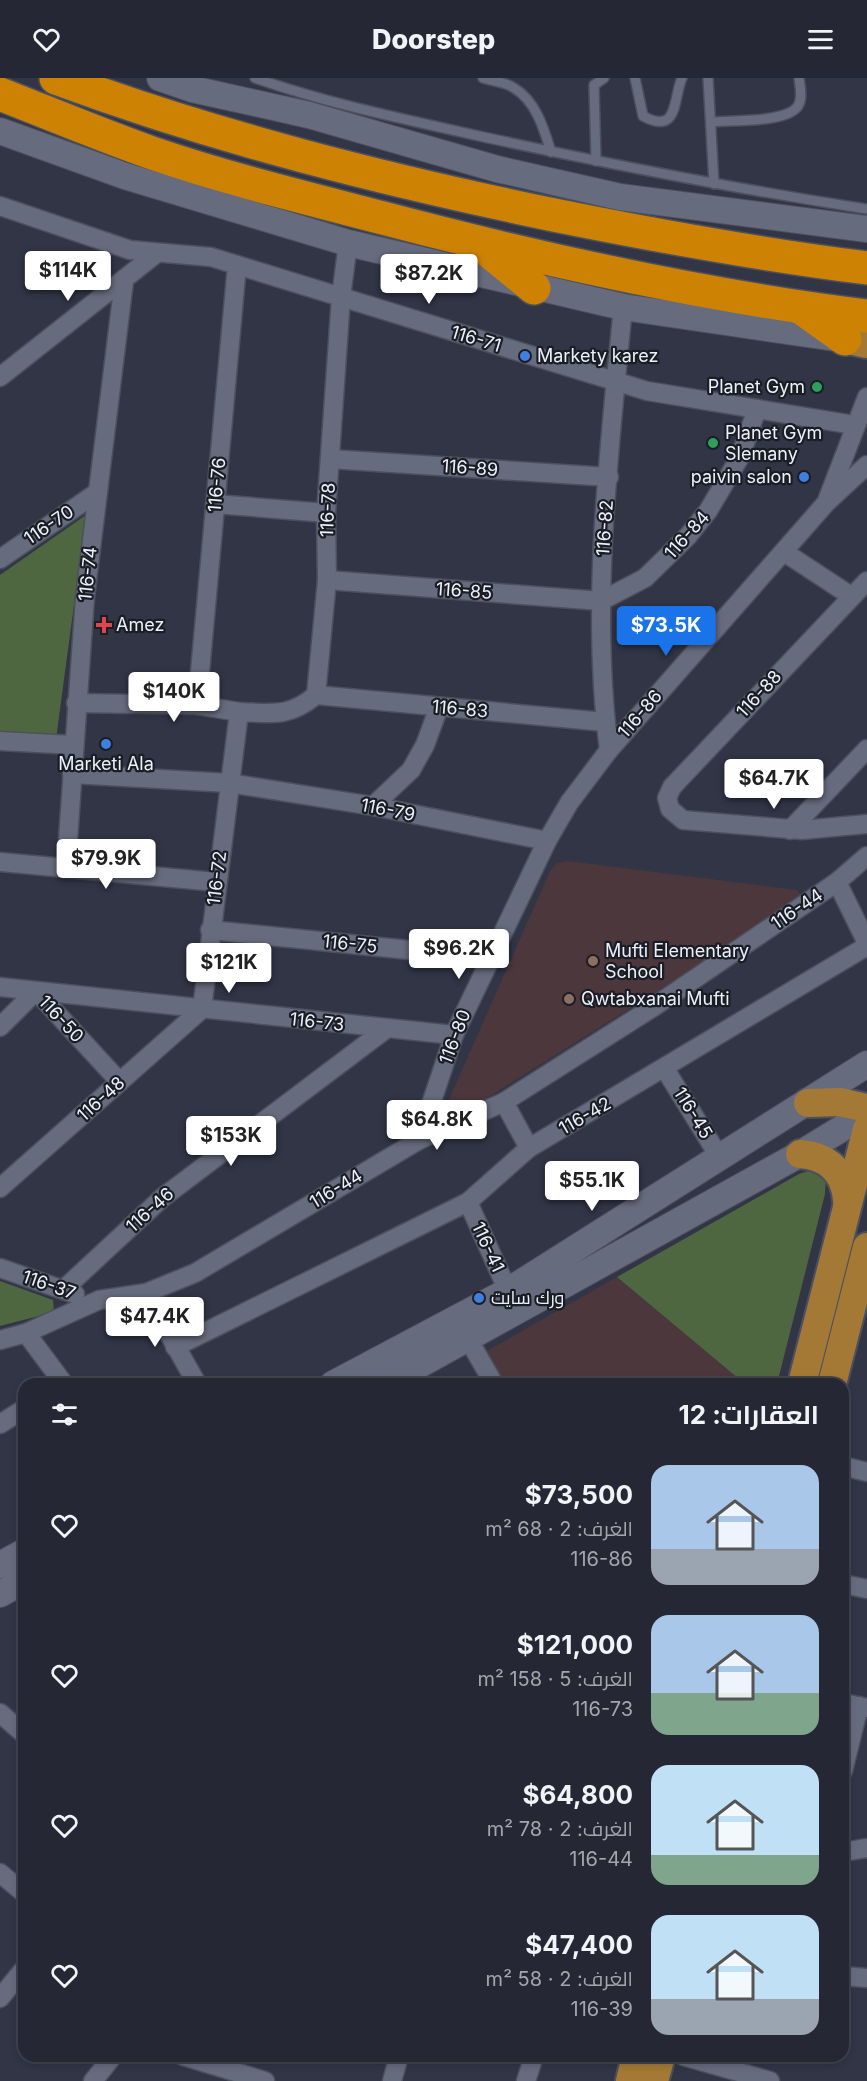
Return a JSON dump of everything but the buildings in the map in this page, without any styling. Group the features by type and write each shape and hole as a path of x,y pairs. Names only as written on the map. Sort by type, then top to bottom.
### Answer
{"highway":[{"path":"56,78 125,103 376,177 633,231 787,258 867,268"},
{"path":"0,94 152,153 243,182 478,243 666,284 802,308 860,333"},
{"path":"633,231 712,231 867,247"},
{"path":"478,243 534,288"}],"main road":[{"path":"160,78 192,88 309,115 496,169 620,197 867,229"},
{"path":"0,131 125,176 348,243 534,288 623,307 860,333"},
{"path":"390,1378 405,1360 508,1291 867,1064"},
{"path":"808,1103 840,1102 867,1108"},
{"path":"351,1378 467,1337 800,1154 867,1113"},
{"path":"803,1378 847,1200 867,1129"},
{"path":"800,1154 821,1158 830,1163 843,1179 847,1200"},
{"path":"834,1378 867,1247"},
{"path":"0,1565 18,1555"},
{"path":"0,1594 18,1584"},
{"path":"630,2081 635,2062"},
{"path":"654,2081 659,2062"}],"street":[{"name":"116-71","path":"5,213 117,246 157,253 198,254 664,395 855,425"},
{"name":"116-78","path":"316,695 327,580 326,513 341,297 348,243"},
{"path":"0,377 157,253"},
{"name":"116-76","path":"197,705 237,265"},
{"name":"116-74","path":"66,868 76,703 98,492 124,281"},
{"name":"116-82","path":"609,750 605,722 601,601 623,307"},
{"path":"826,502 867,397"},
{"name":"116-84","path":"601,601 633,586 651,573 702,520 726,485 740,457 757,409"},
{"name":"116-89","path":"330,459 609,477"},
{"name":"116-86","path":"547,841 569,804 609,750 826,502 867,465"},
{"name":"116-70","path":"0,559 98,492"},
{"path":"215,504 326,513"},
{"path":"784,552 851,596"},
{"name":"116-85","path":"327,580 601,601"},
{"name":"116-88","path":"790,830 684,820 674,814 667,798 672,787 867,581"},
{"path":"76,703 197,705 238,712 282,714 302,706 316,695"},
{"name":"116-83","path":"316,695 605,722"},
{"path":"373,806 411,770 425,745 439,707"},
{"name":"116-72","path":"201,1009 238,712"},
{"path":"0,741 74,745"},
{"path":"790,830 867,748"},
{"name":"116-79","path":"72,774 229,783 373,806 547,841"},
{"path":"790,830 867,824"},
{"name":"116-80","path":"419,1140 454,1035 547,841"},
{"name":"116-44","path":"0,1340 26,1333 99,1300 146,1293 195,1273 419,1140 504,1102 652,1008 837,882 867,856"},
{"path":"0,862 216,882"},
{"path":"837,882 867,945"},
{"name":"116-75","path":"210,930 489,958"},
{"name":"116-42","path":"175,1347 468,1202 529,1148 867,945"},
{"name":"116-73","path":"0,987 454,1035"},
{"name":"116-50","path":"0,1026 36,992 120,1082"},
{"name":"116-48","path":"0,1188 201,1009"},
{"name":"116-46","path":"64,1289 162,1198 386,1029"},
{"name":"116-45","path":"664,1069 720,1158"},
{"path":"504,1102 529,1148"},
{"name":"116-41","path":"468,1202 508,1291"},
{"name":"116-37","path":"0,1268 99,1300"},
{"path":"146,1293 193,1378"},
{"path":"26,1333 60,1378"},
{"path":"467,1337 491,1378"},
{"path":"0,1424 18,1413"},
{"path":"849,1468 867,1472"},
{"path":"849,1585 867,1589"},
{"path":"849,1741 856,1706"},
{"path":"0,1713 18,1729"},
{"path":"849,1851 867,1848"},
{"path":"0,1873 18,1888"},
{"path":"0,1998 18,1976"},
{"path":"849,1976 867,1978"},
{"path":"93,2081 108,2062"},
{"path":"203,2062 265,2081"},
{"path":"392,2081 397,2062"},
{"path":"526,2081 532,2062"},
{"path":"704,2062 770,2081"}],"lane":[{"path":"255,78 340,105 550,152 714,184 867,208"},
{"path":"483,78 514,87 526,100 538,115 550,152"},
{"path":"597,161 594,85 604,78"},
{"path":"635,78 643,116 652,121 660,121 670,118 675,110 682,78"},
{"path":"708,78 714,184"},
{"path":"711,122 779,117 791,113 801,97 799,78"}],"shaded area":[{"name":"Qwtabxanai Mufti","path":"568,861 797,890 802,897 800,902 471,1108 463,1111 455,1110 450,1105 450,1097 550,871 557,863"},
{"path":"617,1277 738,1378 493,1378 480,1355"}],"green space":[{"path":"86,515 56,739 0,738 0,575"},
{"path":"814,1169 826,1176 825,1194 779,1378 738,1378 617,1277 799,1174"},
{"path":"0,1281 53,1300 54,1312 0,1326"}],"place":[{"name":"Markety karez","path":"525,356"},
{"name":"Planet Gym","path":"817,387"},
{"name":"Planet Gym Slemany","path":"713,443"},
{"name":"paivin salon","path":"804,477"},
{"name":"Amez","path":"104,625"},
{"name":"Marketi Ala","path":"106,744"},
{"name":"Mufti Elementary School","path":"593,961"},
{"name":"Qwtabxanai Mufti","path":"569,999"},
{"name":"ورك سايت","path":"479,1298"}]}
